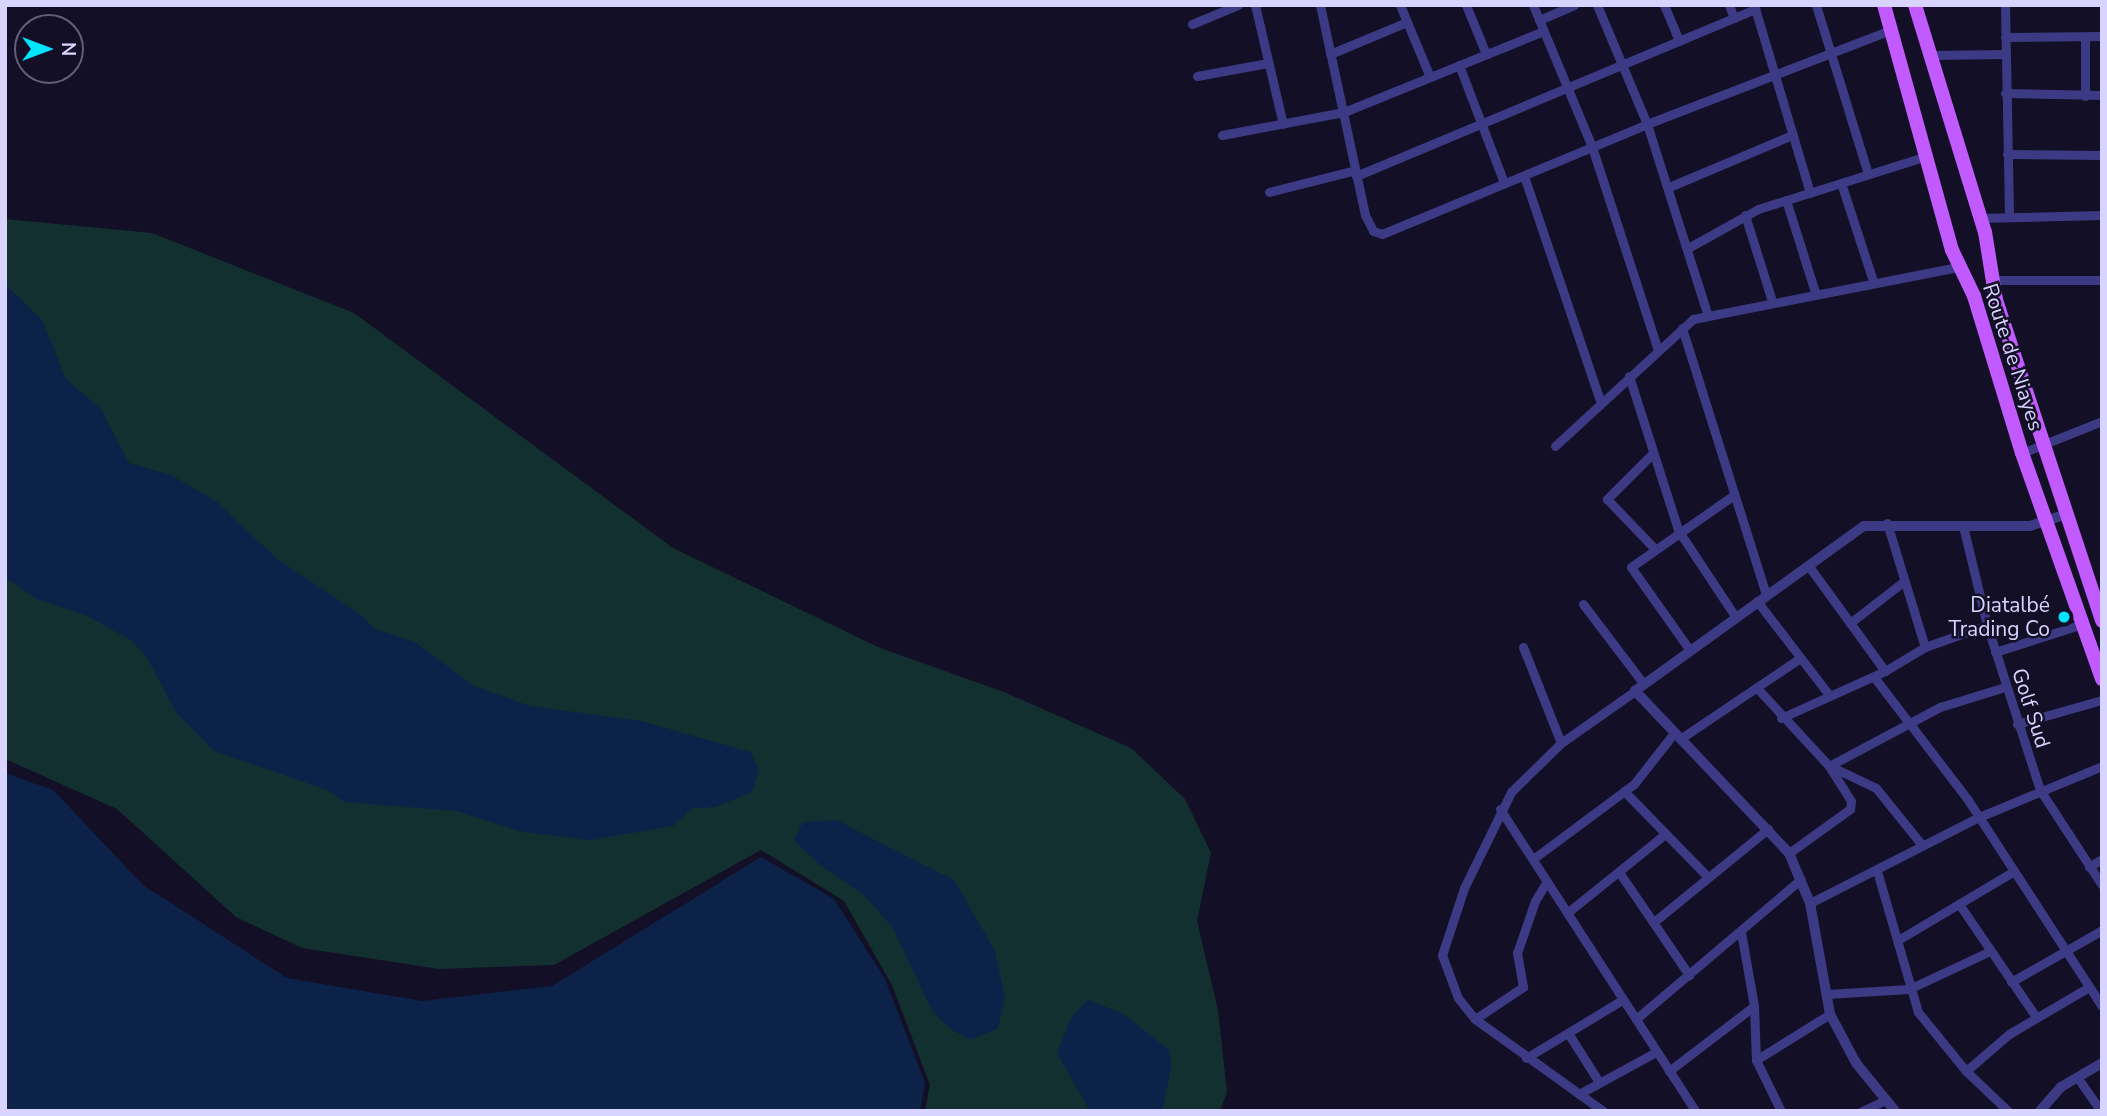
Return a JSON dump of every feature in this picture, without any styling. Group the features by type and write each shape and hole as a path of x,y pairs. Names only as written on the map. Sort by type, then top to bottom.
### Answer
{"main road":[{"name":"Route de Niayes","path":"1884,5 1958,267 1974,296 2022,453 2102,679"},
{"name":"Route de Niayes","path":"1916,5 1981,218 1992,280 2067,514 2095,584 2102,621"}],"street":[{"path":"1192,24 1238,5"},
{"path":"1255,5 1283,124"},
{"path":"1320,5 1369,226 1382,234 1647,124 1891,30"},
{"path":"1400,5 1430,77"},
{"path":"1466,5 1486,54"},
{"path":"1533,5 1592,147 1658,350"},
{"path":"1539,20 1574,5"},
{"path":"1598,5 1647,124 1707,313"},
{"path":"1664,5 1679,41"},
{"path":"1729,5 1734,18"},
{"path":"1816,5 1868,173"},
{"path":"2005,5 2009,217"},
{"path":"1269,192 1356,173 1481,124 1755,7 1810,193"},
{"path":"1330,54 1407,22"},
{"path":"1222,135 1344,112 1543,31"},
{"path":"2005,37 2102,36"},
{"path":"2085,37 2085,96"},
{"path":"1930,55 2005,54"},
{"path":"1197,76 1268,63"},
{"path":"1459,65 1504,183"},
{"path":"2005,93 2102,95"},
{"path":"1669,187 1792,135"},
{"path":"2007,154 2102,155"},
{"path":"1688,248 1745,215 1927,156"},
{"path":"1524,176 1600,401"},
{"path":"1841,183 1873,281"},
{"path":"1786,200 1815,292"},
{"path":"1745,215 1772,301"},
{"path":"1981,218 2102,215"},
{"path":"1555,446 1600,401 1682,328 1707,313 1958,267"},
{"path":"1992,280 2102,280"},
{"path":"1682,328 1734,495 1761,597 1800,658 1829,695"},
{"path":"1629,376 1678,530 1735,616"},
{"path":"2022,453 2043,442 2102,421"},
{"path":"1653,454 1607,499 1653,547"},
{"path":"1689,649 1631,567 1653,547 1734,495"},
{"path":"1603,1111 1525,1058 1475,1019 1458,998 1442,955 1464,888 1500,810 1522,778 1561,743 1761,597 1864,526 1887,523 2030,526 2067,514"},
{"path":"1887,523 1925,648"},
{"name":"Golf Sud","path":"1963,526 2005,687 2040,790 2102,885"},
{"path":"1808,565 1885,671"},
{"path":"1850,622 1903,582"},
{"path":"1583,604 1639,687 1677,736 1789,853 1810,903 1830,1014 1856,1063 1895,1111"},
{"path":"1995,652 2083,624"},
{"path":"1781,718 1874,677 1925,648 1987,625"},
{"path":"1523,647 1561,743"},
{"path":"1533,859 1624,791 1677,736 1757,688 1800,658"},
{"path":"1874,677 1979,817 2011,873 2102,1006"},
{"path":"1829,766 1940,707 2005,687"},
{"path":"1757,688 1781,718 1829,766 1852,805 1789,853"},
{"path":"2017,724 2102,700"},
{"path":"1810,903 1979,817 2102,765"},
{"path":"1829,766 1876,788 1922,845"},
{"path":"1624,791 1664,835 1708,877"},
{"path":"1500,810 1695,1111"},
{"path":"1655,921 1768,829"},
{"path":"1567,914 1664,835"},
{"path":"2089,867 2102,859"},
{"path":"1877,871 1898,940 1909,989 1932,1033 1966,1071 2008,1111"},
{"path":"1619,872 1655,921 1689,975"},
{"path":"1898,940 2011,873"},
{"path":"1636,1020 1801,879"},
{"path":"1475,1019 1523,987 1517,953 1546,881"},
{"path":"1959,904 2036,1017"},
{"path":"2011,982 2102,930"},
{"path":"1741,932 1754,1006 1756,1060 1781,1111"},
{"path":"1827,994 1909,989 1990,951"},
{"path":"1966,1071 2036,1017 2089,987"},
{"path":"1525,1058 1622,1000"},
{"path":"1669,1071 1754,1006"},
{"path":"1756,1060 1830,1014"},
{"path":"1568,1033 1599,1082"},
{"path":"1579,1094 1656,1052"},
{"path":"2040,1111 2077,1077 2102,1063"},
{"path":"2077,1077 2101,1111"},
{"path":"1862,1111 1886,1100"}],"green space":[{"path":"5,219 152,233 354,313 673,548 880,648 1004,692 1131,748 1185,799 1211,853 1197,921 1218,1010 1227,1092 1220,1111 925,1111 930,1085 892,985 844,901 761,850 554,965 439,969 302,948 236,917 117,809 5,759"}],"water":[{"path":"5,284 42,320 66,379 101,409 129,463 171,475 217,502 276,558 360,614 375,629 415,642 474,686 530,706 641,721 750,752 759,769 752,792 715,807 692,808 673,826 591,840 522,832 457,811 345,802 327,790 214,751 177,714 146,656 131,640 85,615 37,599 5,577"},
{"path":"5,773 53,790 143,885 287,978 422,1001 552,986 761,857 834,899 885,979 925,1083 920,1111 5,1111"},
{"path":"836,820 954,880 994,949 1005,997 998,1028 971,1040 952,1030 932,1011 893,928 863,894 820,865 794,840 803,822"},
{"path":"1088,1000 1122,1013 1168,1049 1172,1064 1162,1111 1090,1111 1057,1053 1071,1018"}],"place":[{"name":"Diatalbé Trading Co","path":"2064,617"}]}
